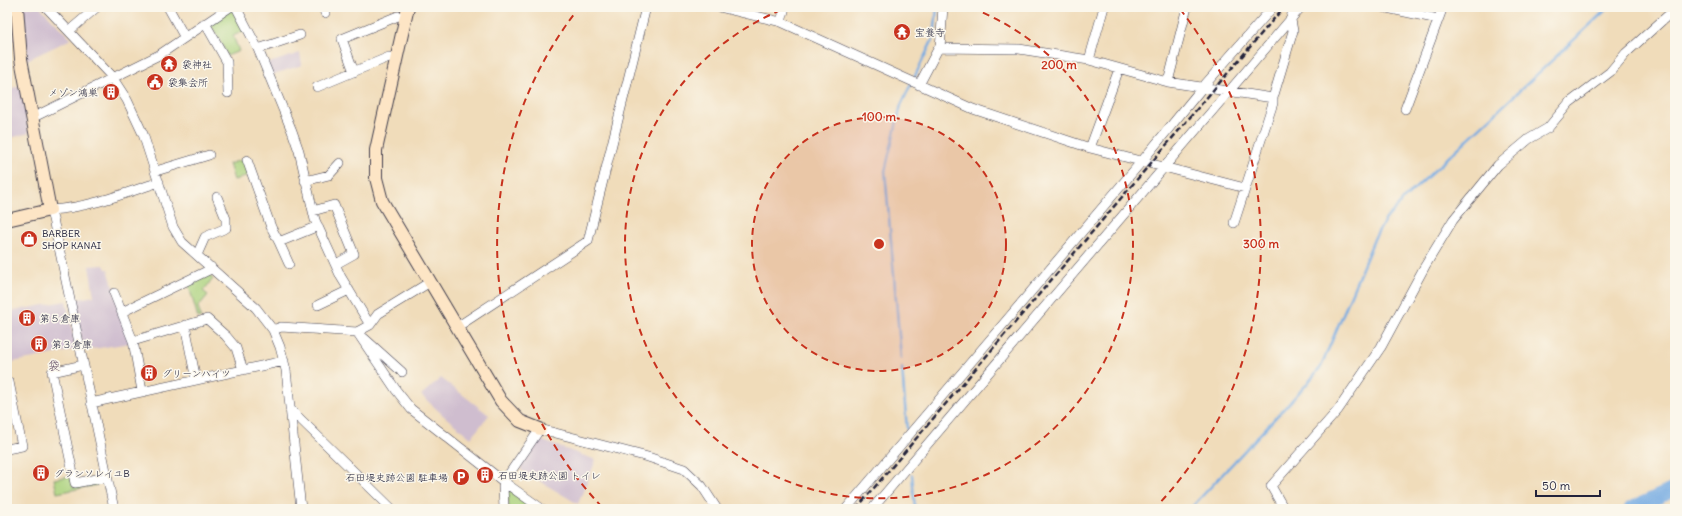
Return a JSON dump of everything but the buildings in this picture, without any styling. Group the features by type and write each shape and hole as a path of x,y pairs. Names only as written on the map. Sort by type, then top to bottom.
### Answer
{"street":[{"path":"17,7 21,59 32,118 50,210 53,218 114,509"},
{"path":"69,31 97,7"},
{"path":"168,7 184,36"},
{"path":"32,118 159,55 184,36 230,7"},
{"path":"236,7 258,49 292,131 299,151 305,181 318,226 348,290 370,325"},
{"path":"457,327 588,241 646,7"},
{"path":"719,7 781,22 973,109 1090,148 1245,188"},
{"path":"781,22 785,7"},
{"path":"919,85 938,49 940,48 943,7"},
{"path":"1089,60 1104,7"},
{"path":"1168,82 1187,7"},
{"path":"846,509 1142,162 1202,88 1273,7"},
{"path":"1234,223 1273,103 1273,98 1293,31 1291,20 1293,7"},
{"path":"872,509 1165,168 1301,7"},
{"path":"1382,7 1438,19"},
{"path":"1406,109 1443,7"},
{"path":"51,9 69,31 112,77 127,100 143,134 173,227 182,242 256,308 273,330 284,361 301,509"},
{"path":"1284,509 1271,486 1338,410 1360,380 1453,220 1498,165 1529,139 1548,128 1569,103 1610,72 1626,54 1675,9"},
{"path":"407,12 376,150 376,178 382,201 501,401 520,421 540,429 648,456 684,469 702,486 717,509"},
{"path":"354,72 342,39 407,12"},
{"path":"205,23 227,62 228,93"},
{"path":"258,49 300,35"},
{"path":"940,48 1019,49 1089,60 1168,82 1273,98"},
{"path":"317,87 389,57 397,58"},
{"path":"1090,148 1119,69"},
{"path":"156,171 209,155"},
{"path":"247,160 271,227 289,264"},
{"path":"305,181 329,175 340,164"},
{"path":"7,220 50,210 94,203 121,196 159,182"},
{"path":"197,255 204,237 226,228 226,219 217,197"},
{"path":"313,211 334,205 354,254 336,264"},
{"path":"279,242 318,226"},
{"path":"122,312 200,274 211,267"},
{"path":"273,330 281,328 357,332 370,325 378,314 430,282"},
{"path":"318,305 348,290"},
{"path":"114,293 133,341 142,391"},
{"path":"133,341 207,319 226,336 236,348 243,370"},
{"path":"185,325 196,380"},
{"path":"357,332 402,372"},
{"path":"357,332 396,390 411,409 504,482 542,509"},
{"path":"91,403 284,361"},
{"path":"83,365 52,372 75,483 107,476"},
{"path":"7,382 9,382 22,446 7,449"},
{"path":"290,408 392,509"},
{"path":"504,509 504,482 540,429"}],"shaded area":[{"path":"7,7 11,7 14,40 7,40"},
{"path":"22,7 40,7 71,39 27,60"},
{"path":"300,53 302,65 271,75 266,64"},
{"path":"21,86 29,133 7,139 7,89"},
{"path":"104,265 106,269 108,269 130,343 87,350 83,347 73,300 94,296 89,266"},
{"path":"66,301 76,348 75,350 8,363 7,312"},
{"path":"441,378 489,415 471,438 421,395"},
{"path":"540,440 596,460 578,504 521,470 522,464"}],"green space":[{"path":"232,9 244,31 233,36 239,51 227,56 221,42 209,23"},
{"path":"244,159 249,175 234,180 229,164"},
{"path":"207,273 212,273 210,276 213,279 203,291 208,295 198,307 201,317 198,318 188,283"},
{"path":"70,476 73,487 97,482 98,485 57,493 54,479"},
{"path":"507,487 539,509 509,509"}],"waterway":[{"path":"913,80 934,37 937,7"},
{"path":"1190,509 1321,367 1375,237 1386,219 1406,197 1609,7"},
{"path":"901,358 885,171 901,105 911,84"},
{"path":"902,368 907,430"},
{"path":"912,475 915,509"},
{"path":"1631,509 1675,489"}],"railway":[{"path":"856,509 1284,7"}],"place":[{"name":"宝養寺","path":"902,32"},
{"name":"袋神社","path":"169,64"},
{"name":"袋集会所","path":"155,82"},
{"name":"メゾン鴻巣","path":"111,92"},
{"name":"BARBER SHOP KANAI","path":"29,239"},
{"name":"第５倉庫","path":"27,318"},
{"name":"第３倉庫","path":"39,344"},
{"name":"グリーンハイツ","path":"149,373"},
{"name":"グランソレイユB","path":"41,473"},
{"name":"石田堤史跡公園 トイレ","path":"485,475"},
{"name":"石田堤史跡公園 駐車場","path":"461,477"}],"district":[{"name":"袋","path":"54,366"}]}
